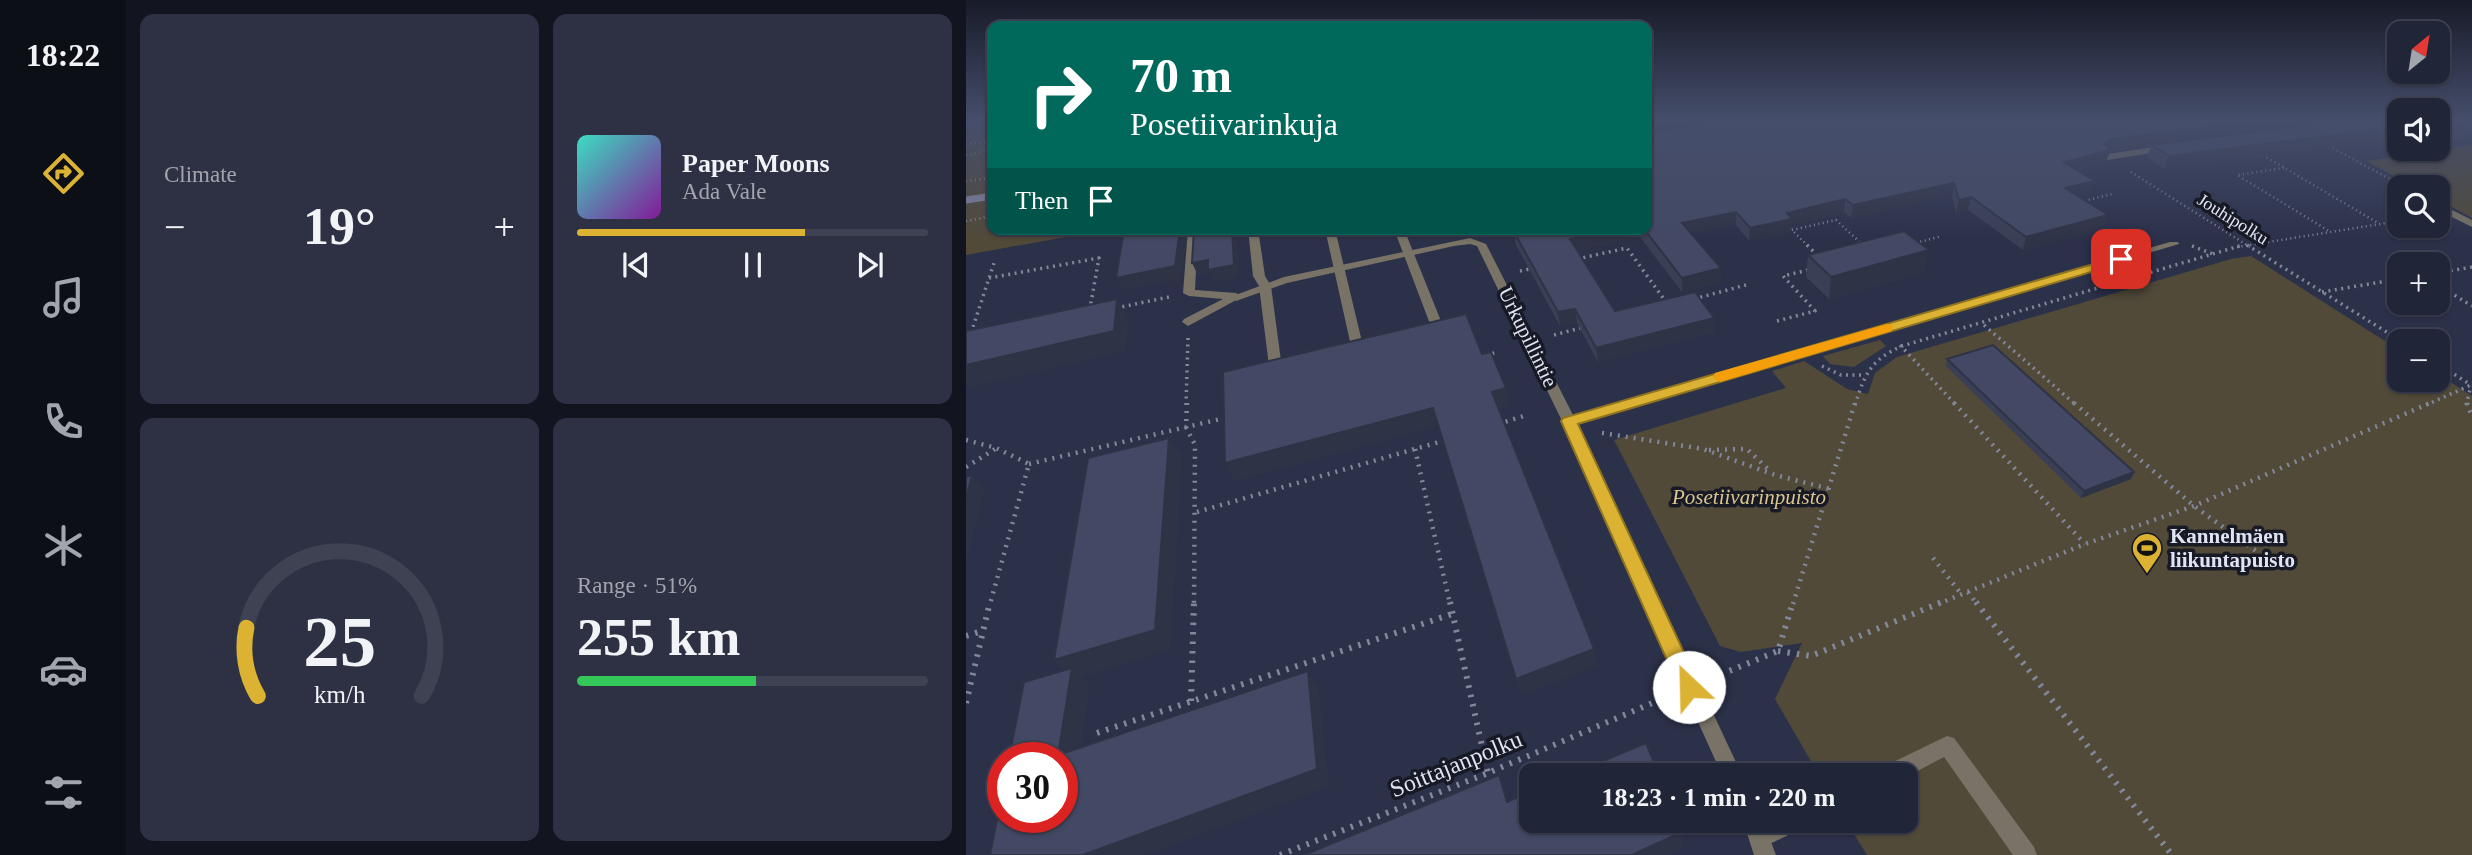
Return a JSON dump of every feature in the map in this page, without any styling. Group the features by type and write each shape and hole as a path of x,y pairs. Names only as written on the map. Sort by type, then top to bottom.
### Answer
{"street":[{"path":"2452,213 2472,224"},
{"path":"1193,235 1189,293 1236,297"},
{"path":"1254,235 1259,276 1265,286 1275,366 1298,360"},
{"path":"1331,235 1357,345"},
{"path":"1401,235 1437,326 1410,332"},
{"name":"Urkupillintie","path":"1188,321 1265,286 1407,253 1470,241 1481,244 1569,421 1726,763"},
{"path":"1569,421 2174,244"},
{"path":"1912,763 1947,746 2026,855"}],"path":[{"name":"Jouhipolku","path":"2113,161 2387,332"},
{"path":"2272,161 2379,224"},
{"path":"2355,161 2387,178"},
{"path":"2284,168 2237,175 2329,232"},
{"path":"966,181 987,179"},
{"path":"2075,203 2112,194"},
{"path":"966,221 987,217"},
{"path":"1783,220 1827,265"},
{"path":"1793,230 1836,220 1873,254"},
{"path":"1778,651 1864,375 1882,355 1902,346 2246,244 2387,223"},
{"path":"1907,245 1942,236"},
{"path":"1575,259 1628,248 1668,305 1656,309"},
{"path":"989,278 1100,258 1089,314 1102,311"},
{"path":"967,339 995,260"},
{"path":"1520,271 1542,266"},
{"path":"2450,271 2472,267"},
{"path":"1777,321 1815,311 1783,276 1816,268"},
{"path":"2322,292 2387,281"},
{"path":"1681,302 1746,285"},
{"path":"2450,292 2472,306"},
{"path":"1114,309 1189,293"},
{"path":"1188,321 1185,427 1195,445 1197,512 1191,701"},
{"path":"1983,324 2194,506 2263,556"},
{"path":"1554,335 1592,325"},
{"path":"1884,329 2085,544"},
{"path":"967,339 982,336"},
{"path":"1484,355 1498,352"},
{"path":"1805,352 1826,370 1841,375 1864,375"},
{"path":"2450,372 2472,386"},
{"path":"1723,673 1778,651 1811,656 2085,544 2194,506 2472,386"},
{"path":"2472,386 2466,406 2472,417"},
{"path":"966,440 996,448 1029,464 1240,414"},
{"path":"1488,427 1524,416"},
{"path":"1569,421 1604,434 1703,449 1747,449 1775,475"},
{"path":"1197,512 1451,438"},
{"path":"966,467 996,448"},
{"path":"1415,449 1488,772"},
{"path":"1703,449 1775,475 1830,489"},
{"path":"966,704 982,631 1029,464"},
{"path":"1933,558 1965,593 2172,855"},
{"path":"1097,733 1452,614"},
{"path":"966,636 982,631"},
{"path":"966,672 974,667"},
{"name":"Soittajanpolku","path":"1280,855 1646,705"}],"green space":[{"path":"966,161 987,161 987,235 1077,235 966,255"},
{"path":"2366,161 2472,161 2472,218 2450,206 2450,175 2392,175"},
{"name":"Kannelmäen liikuntapuisto","path":"2251,256 2387,342 2387,392 2450,392 2450,382 2472,396 2472,855 1867,855 1853,833 1918,833 1918,763 1812,763 1775,699 1802,643 1741,652 1720,646 1614,440 1786,388 1772,371 1804,361 1847,389 1868,394 1875,373 1897,357 2231,259"},
{"path":"1880,340 1886,346 1854,367 1830,364 1823,356"}],"building":[{"path":"1652,161 2068,161 2064,162 2095,181 2065,188 2108,215 2026,237 1971,197 1959,200 1954,183 1853,205 1845,199 1787,213 1792,219 1750,228 1736,212 1682,223 1721,268 1682,278 1649,235 1652,235"},
{"path":"1904,231 1929,250 1831,277 1808,255"},
{"path":"1123,235 1179,235 1175,266 1116,278"},
{"path":"1194,235 1232,235 1234,265 1208,270 1208,260 1192,263"},
{"path":"1516,235 1588,235 1570,239 1615,311 1695,292 1714,318 1596,348 1575,309 1558,312"},
{"path":"1117,299 1114,331 966,365 966,331"},
{"path":"1466,314 1482,354 1491,352 1506,388 1492,392 1594,649 1516,679 1433,408 1225,463 1223,372"},
{"path":"1993,345 2134,472 2084,491 1947,359"},
{"path":"1169,438 1155,630 1054,660 1088,458"},
{"path":"972,475 966,499 966,477"},
{"path":"1072,668 1060,742 1012,742 1024,682"},
{"path":"1308,671 1317,769 1083,855 990,855 994,833 1078,833 1078,748"},
{"path":"1646,743 1654,763 1598,763"},
{"path":"1499,775 1507,802 1519,796 1519,833 1680,833 1632,855 1304,855"}],"waterway":[{"path":"966,200 987,197"}],"slow traffic":[{"path":"1720,377 1887,328"}],"place":[{"name":"Kannelmäen liikuntapuisto","path":"2147,575"}],"route":[{"path":"1689,687 1569,421 2121,259"}],"park label":[{"name":"Posetiivarinpuisto","path":"1749,497"}]}
